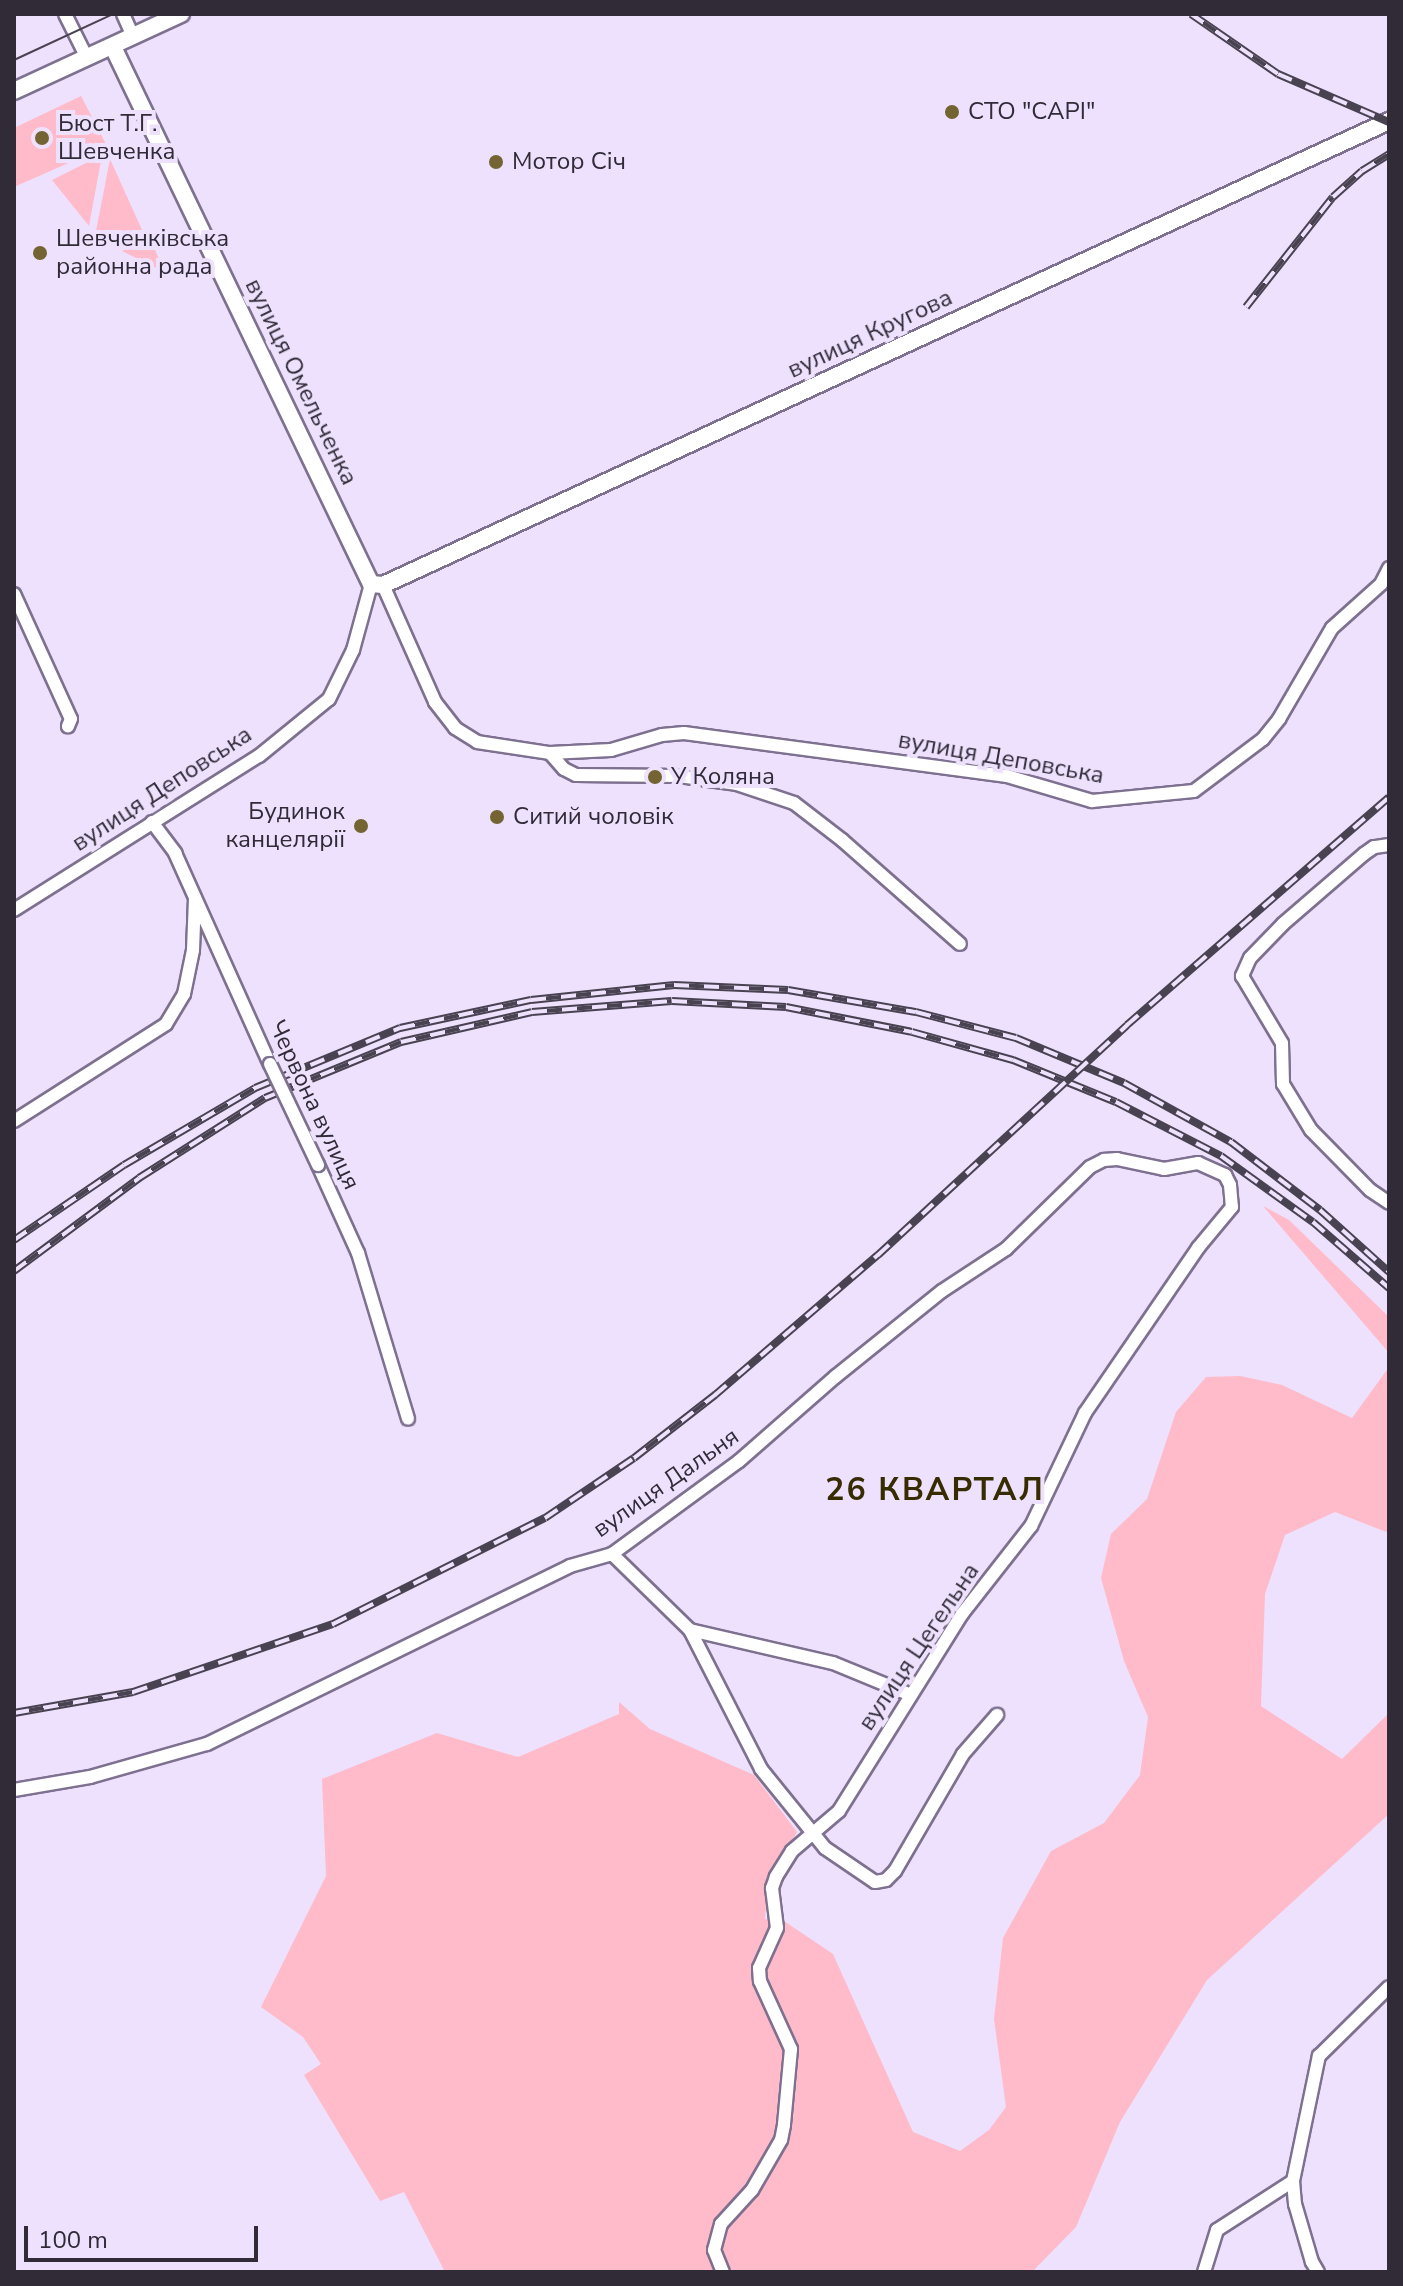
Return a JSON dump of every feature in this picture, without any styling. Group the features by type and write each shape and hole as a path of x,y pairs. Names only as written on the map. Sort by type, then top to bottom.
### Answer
{"street":[{"path":"65,14 87,58"},
{"path":"123,14 133,36"},
{"path":"14,91 181,14"},
{"name":"вулиця Омельченка","path":"113,47 377,584"},
{"name":"вулиця Кругова","path":"377,584 1389,121"},
{"name":"вулиця Деповська","path":"377,584 435,702 455,728 477,742 550,753 611,750 662,735 684,733 1019,778 1092,801 1194,791 1263,739 1285,710 1332,628 1381,584 1389,568"},
{"name":"вулиця Деповська","path":"14,910 259,756 329,699 353,650 377,584"},
{"path":"14,594 71,719 68,726"},
{"name":"вулиця Деповська","path":"550,753 564,769 576,775 679,776 737,784 794,803 842,840 960,944"},
{"name":"Червона вулиця","path":"152,822 175,853 358,1253 408,1419"},
{"path":"1389,845 1374,847 1364,854 1283,924 1250,958 1242,976 1282,1043 1283,1084 1311,1130 1370,1190 1389,1203"},
{"path":"14,1121 166,1024 184,994 193,950 195,898"},
{"name":"вулиця Дальня","path":"14,1790 90,1777 207,1744 570,1566 612,1554 739,1461 835,1377 942,1291 1006,1249 1090,1167 1117,1159 1164,1169 1198,1163 1225,1175 1230,1185"},
{"name":"вулиця Цегельна","path":"721,2271 714,2250 721,2224 752,2190 781,2140 791,2049 760,1981 759,1968 777,1928 772,1888 776,1877 792,1851 839,1811 962,1614 1031,1526 1085,1413 1198,1248 1232,1207 1230,1185"},
{"path":"612,1554 690,1630 761,1769 811,1834 837,1859 875,1882 886,1880 974,1737 997,1715"},
{"path":"690,1630 833,1663 911,1695"},
{"path":"1318,2272 1312,2262 1295,2204 1293,2181 1319,2056 1389,1987"},
{"path":"1204,2272 1217,2230 1293,2181"}],"shaded area":[{"path":"81,96 107,146 14,187 14,128"},
{"path":"102,155 89,226 52,180"},
{"path":"110,159 143,232 102,248 96,231"},
{"path":"150,237 164,272 122,251"},
{"path":"1263,1206 1289,1220 1389,1317 1389,1353"},
{"path":"1389,1367 1389,1533 1335,1512 1285,1535 1265,1594 1261,1706 1342,1759 1389,1713 1389,1814 1207,1980 1120,2122 1076,2227 1032,2272 445,2272 404,2192 380,2201 304,2075 321,2064 303,2037 261,2007 326,1876 322,1779 437,1733 518,1757 619,1714 619,1702 650,1729 754,1775 797,1832 768,1881 765,1919 784,1921 833,1954 913,2132 960,2151 989,2130 1006,2107 994,2019 1003,1938 1051,1851 1104,1823 1140,1775 1148,1717 1124,1661 1101,1578 1111,1534 1147,1499 1176,1412 1206,1377 1240,1376 1282,1385 1352,1418"}],"tram line":[{"path":"14,60 113,14"}],"railway":[{"path":"1191,14 1278,74 1389,122"},
{"path":"1246,307 1333,197 1362,171 1389,154"},
{"path":"14,1713 133,1692 333,1624 545,1518 634,1458 715,1395 878,1255 1127,1025 1389,797"},
{"path":"14,1240 124,1165 255,1088 400,1028 531,1000 674,985 788,990 916,1012 1016,1038 1124,1083 1231,1142 1320,1210 1389,1272"},
{"path":"14,1271 139,1178 265,1098 401,1042 532,1012 672,1001 786,1007 912,1032 1013,1060 1116,1102 1221,1156 1313,1222 1389,1288"}],"place":[{"name":"СТО \"CAPI\"","path":"952,112"},
{"name":"Бюст Т.Г. Шевченка","path":"42,138"},
{"name":"Мотор Січ","path":"496,162"},
{"name":"Шевченківська районна рада","path":"40,253"},
{"name":"У Коляна","path":"655,777"},
{"name":"Ситий чоловік","path":"497,817"},
{"name":"Будинок канцелярії","path":"361,826"}],"district":[{"name":"26 КВАРТАЛ","path":"935,1490"}]}
